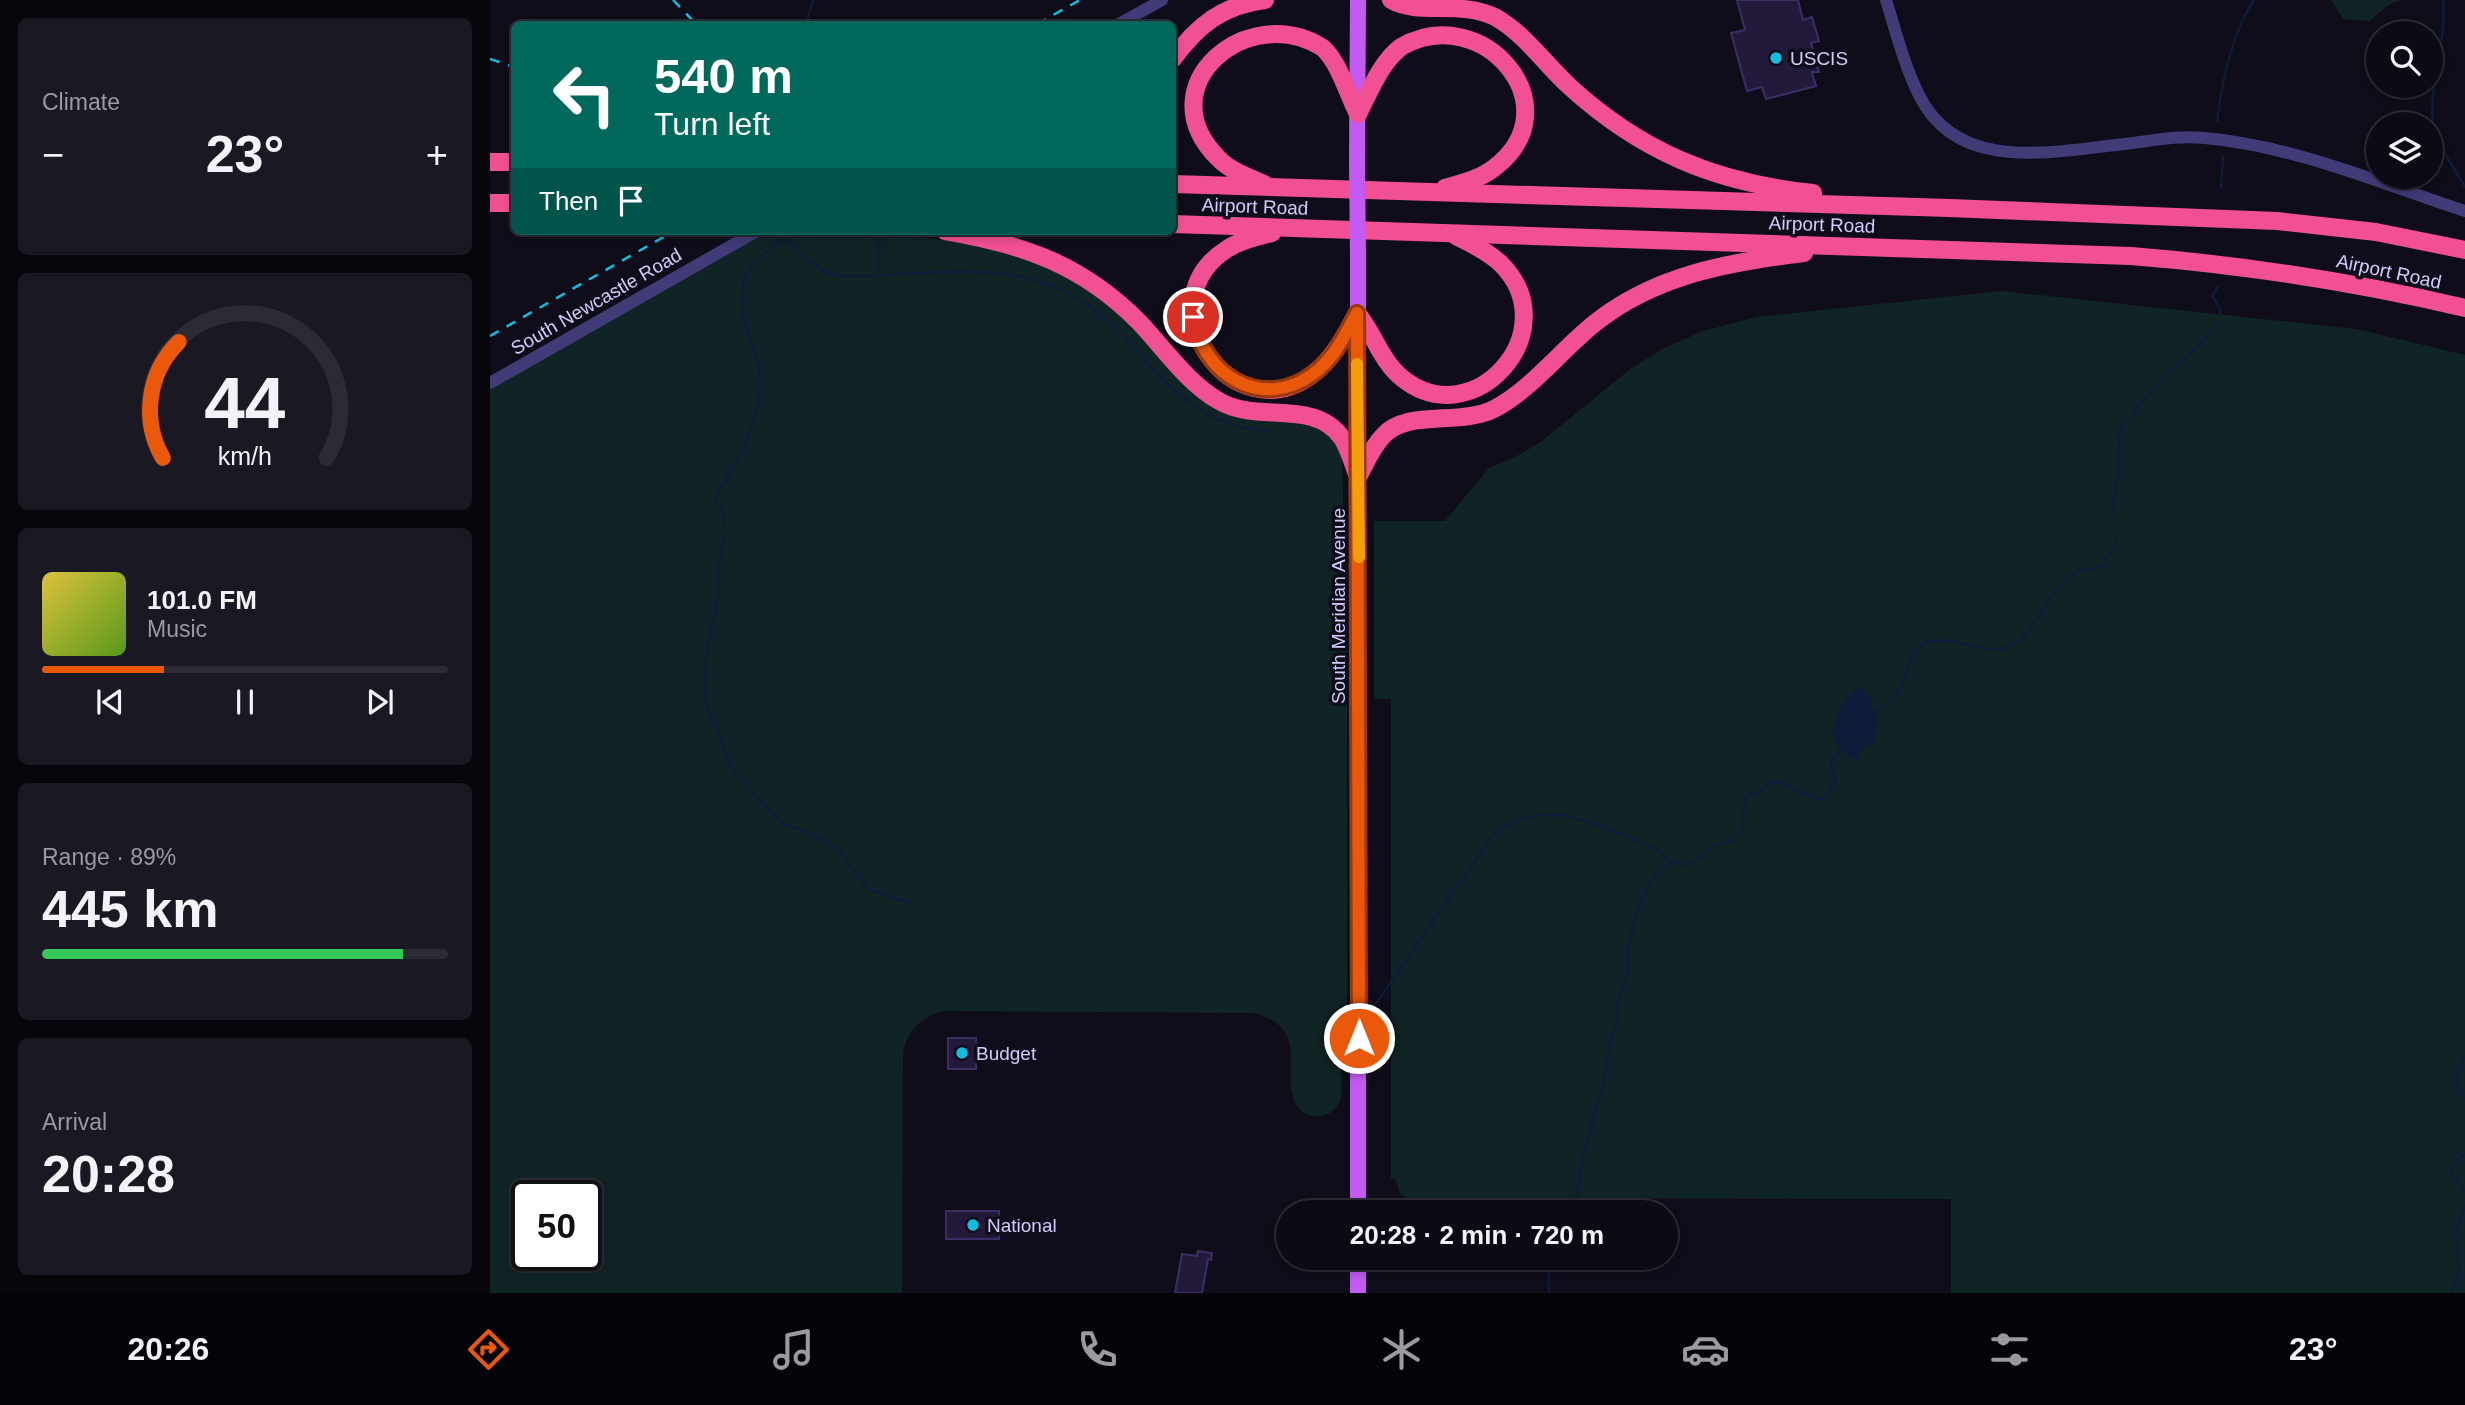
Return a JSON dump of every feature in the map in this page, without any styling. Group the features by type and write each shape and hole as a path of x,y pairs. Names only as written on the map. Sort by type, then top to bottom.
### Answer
{"highway":[{"path":"1176,55 1194,32 1217,14 1242,4 1265,0"},
{"path":"1391,0 1408,6 1460,7 1492,16 1522,37 1566,83 1619,129 1686,164 1742,181 1795,191 1949,208"},
{"path":"1271,187 1231,169 1218,159 1199,128 1194,110 1198,74 1219,44 1250,28 1282,26 1297,31 1325,49 1335,62 1357,114"},
{"path":"1357,114 1387,61 1418,38 1442,32 1465,34 1484,40 1501,52 1513,66 1521,82 1525,102 1524,118 1513,147 1505,158 1480,176 1432,192"},
{"path":"490,162 511,162"},
{"name":"Airport Road","path":"1176,184 2277,221 2376,232 2465,250"},
{"path":"490,203 511,203"},
{"name":"Airport Road","path":"1176,224 2106,255 2194,261 2315,277 2465,308"},
{"path":"1289,228 1238,243 1215,258 1198,285 1193,317 1201,346 1208,359 1229,377 1251,386 1265,388 1306,379 1326,362 1357,313 1372,332 1391,368 1416,387 1444,394 1459,393 1472,390 1498,376 1514,356 1523,331 1524,316 1518,290 1502,265 1490,254 1451,233"},
{"path":"969,235 1024,248 1072,270 1116,301 1196,383 1218,401 1254,413 1302,414 1326,421 1343,440 1358,477"},
{"path":"1358,477 1376,445 1389,429 1414,420 1457,419 1492,410 1519,392 1596,322 1665,283 1690,273 1749,259 1863,246"}],"main road":[{"name":"South Meridian Avenue","path":"1358,0 1358,1200"},
{"path":"1358,1270 1358,1293"}],"street":[{"path":"1124,21 1162,0"},
{"path":"1886,0 1903,59 1920,98 1935,118 1952,132 1984,149 2034,153 2178,138 2204,138 2274,149 2465,211"},
{"name":"South Newcastle Road","path":"490,383 750,235"}],"green space":[{"path":"2331,0 2402,0 2390,4 2369,21 2343,19"},
{"path":"758,235 900,235 1006,247 1097,292 1193,387 1328,428 1342,456 1347,648 1347,1036 1341,1062 1340,1100 1331,1112 1325,1115 1311,1116 1299,1109 1291,1089 1288,1039 1283,1029 1272,1020 1255,1013 942,1011 916,1026 908,1037 903,1052 902,1293 490,1293 490,388"},
{"path":"2001,291 2357,329 2465,355 2465,1293 1951,1293 1951,1199 1407,1198 1401,1195 1395,1179 1391,1179 1391,699 1374,699 1374,521 1445,521 1489,468 1542,441 1629,370 1662,349 1703,331 1757,317"}],"water":[{"path":"1857,687 1868,693 1877,720 1876,741 1862,748 1857,761 1841,750 1832,736 1839,709"}],"building":[{"name":"USCIS","path":"1737,0 1798,0 1803,20 1812,17 1819,41 1811,43 1819,72 1812,72 1816,86 1766,99 1762,87 1747,91 1731,33 1745,30"},
{"name":"Budget","path":"948,1038 976,1038 976,1069 948,1069"},
{"name":"National","path":"946,1211 999,1211 999,1239 946,1239"},
{"path":"1198,1251 1212,1253 1211,1260 1208,1259 1202,1293 1175,1293 1182,1254 1197,1256"}],"waterway":[{"path":"807,21 813,0"},
{"path":"2217,121 2229,58 2246,13 2254,0"},
{"path":"2443,0 2444,16 2433,95 2433,124 2442,147 2465,187"},
{"path":"2221,188 2223,156"},
{"path":"878,275 880,235"},
{"path":"724,522 723,511 716,499 745,446 760,393 760,375 742,307 743,285 749,269 781,236 816,267 839,275 858,277 936,272 998,273 1019,276 1058,288 1088,305 1112,325 1177,392 1202,411 1232,424 1268,431"},
{"path":"2218,286 2212,296 2220,308 2220,315"},
{"path":"2115,517 2113,501 2120,469 2119,431 2164,376 2206,340 2216,324"},
{"path":"724,533 717,577 719,594 707,650 704,687 709,715 716,726 726,757 735,772 780,822 822,839 840,851 870,890 914,904"},
{"path":"1873,715 1900,689 1911,657 1919,647 1935,640 1989,649 2010,646 2028,632 2064,582 2076,572 2103,566 2106,556 2117,547 2116,535"},
{"path":"1575,1200 1584,1151 1604,1084 1611,1036 1616,1029 1617,1004 1627,975 1628,951 1636,916 1652,880 1671,862 1688,864 1711,848 1737,837 1743,824 1747,796 1764,790 1772,781 1822,799 1836,782 1832,764 1834,756 1842,748"},
{"path":"1375,1005 1492,837 1511,823 1532,816 1576,818 1662,852 1671,862"},
{"path":"2465,1058 2460,1063 2455,1081 2465,1099"},
{"path":"2465,1154 2451,1166 2450,1171 2465,1191"},
{"path":"2451,1293 2459,1271 2456,1230 2465,1207"},
{"path":"1549,1270 1549,1293"}],"railway":[{"path":"673,0 693,21"},
{"path":"1042,21 1080,0"},
{"path":"490,59 511,66"},
{"path":"490,336 667,235"}],"slow traffic":[{"path":"1357,364 1359,557"}],"place":[{"name":"USCIS","path":"1776,58"},
{"name":"Budget","path":"962,1053"},
{"name":"National","path":"973,1225"}],"route":[{"path":"1193,317 1201,346 1218,369 1241,383 1265,388 1293,384 1315,372 1338,348 1357,313 1359,1038"}]}
